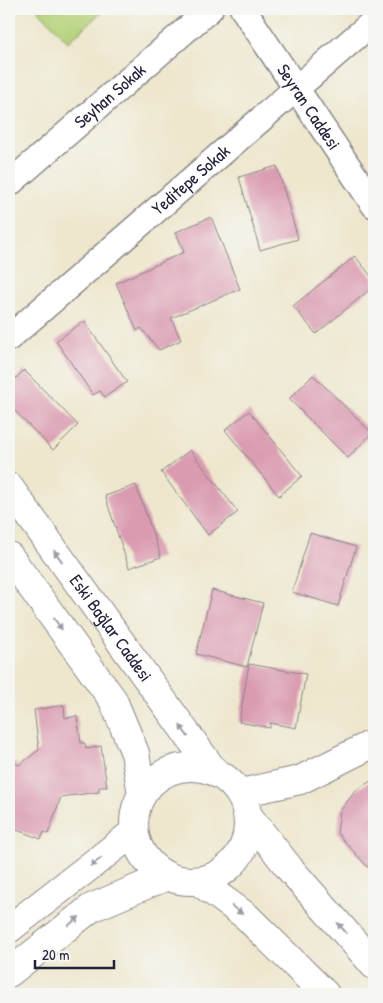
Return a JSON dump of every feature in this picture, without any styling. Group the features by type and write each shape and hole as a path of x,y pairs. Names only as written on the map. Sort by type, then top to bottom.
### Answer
{"main road":[{"name":"Eski Bağlar Caddesi","path":"9,487 212,770"},
{"path":"9,556 113,700 135,753 142,794"},
{"path":"245,805 374,743"},
{"path":"245,805 246,839 236,860 226,870 198,881 182,881 167,876 151,865 140,850 134,832 135,812 142,794 155,779 173,769 193,766 212,770 228,779 290,869 374,965"},
{"path":"9,929 134,832"},
{"path":"9,973 91,908 167,876"},
{"path":"198,881 246,916 325,994"}],"street":[{"name":"Seyhan Sokak","path":"9,184 210,9"},
{"name":"Seyran Caddesi","path":"243,9 374,205"},
{"name":"Yeditepe Sokak","path":"9,338 374,21"}],"green space":[{"path":"37,9 105,9 68,42"}],"building":[{"path":"277,166 298,239 260,250 239,177"},
{"path":"211,217 240,289 171,318 181,340 159,350 141,328 137,331 116,283 184,252 176,232"},
{"path":"355,256 374,280 374,286 316,334 293,306"},
{"path":"84,321 127,382 105,397 100,391 93,395 56,341"},
{"path":"24,370 78,425 53,450 9,405 9,385"},
{"path":"313,375 372,433 348,458 289,399"},
{"path":"249,411 302,476 279,496 225,430"},
{"path":"190,450 238,512 208,535 161,472"},
{"path":"136,485 161,557 129,568 105,496"},
{"path":"310,533 356,547 338,606 292,592"},
{"path":"212,590 263,603 247,667 196,654"},
{"path":"249,664 306,674 296,728 270,723 270,728 239,722"},
{"path":"64,705 65,718 77,716 81,743 85,743 86,749 101,746 107,787 99,787 99,792 61,797 48,834 44,832 41,839 9,827 9,761 19,765 39,750 34,710"},
{"path":"374,779 374,874 337,833 340,811 356,790"}]}
